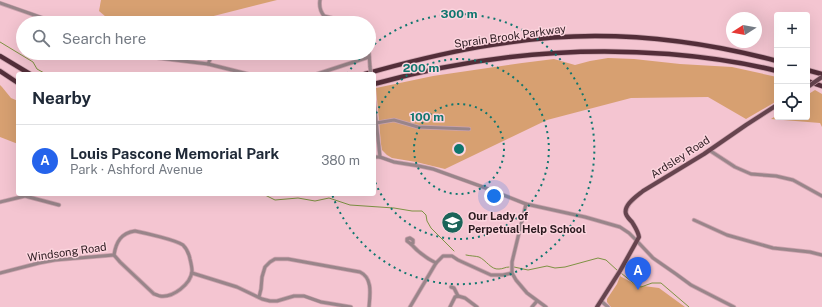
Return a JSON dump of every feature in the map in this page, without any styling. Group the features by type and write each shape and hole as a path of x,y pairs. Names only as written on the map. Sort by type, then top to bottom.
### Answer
{"highway":[{"name":"Sprain Brook Parkway","path":"373,72 419,60 484,47 527,40 588,36 626,36 681,41 774,60"},
{"name":"Sprain Brook Parkway","path":"376,84 422,72 476,62 530,55 580,52 629,52 684,55 733,62 774,70"},
{"path":"0,56 27,72"},
{"path":"0,71 16,82"},
{"path":"810,71 822,76"},
{"path":"810,84 822,86"}],"main road":[{"path":"810,83 822,76"},
{"name":"Ardsley Road","path":"637,240 639,237 638,232 626,214 629,204 634,198 774,107"},
{"path":"597,307 619,273 637,240"}],"street":[{"path":"320,0 320,9 324,16"},
{"path":"0,3 37,16"},
{"path":"175,60 208,64 240,72"},
{"path":"208,64 210,60"},
{"path":"322,72 355,60"},
{"path":"369,60 371,72"},
{"path":"380,157 376,123 394,120 418,127 469,129"},
{"path":"709,150 735,167 751,174 776,176 792,180 822,196"},
{"path":"376,157 433,170 483,187 526,204 585,217 620,227 637,240 653,258 691,285 733,307"},
{"path":"0,202 25,196 59,205"},
{"path":"526,204 512,262 512,273 527,293 546,307"},
{"path":"694,220 727,235 773,248 810,252 822,255"},
{"path":"131,232 139,232 157,236 181,244 186,248 188,253 192,273 181,290 160,296 154,294 114,255 115,246 119,240 131,232"},
{"path":"411,244 428,260 436,263"},
{"name":"Windsong Road","path":"0,274 54,260 114,255"},
{"path":"410,307 436,263 443,256 452,256 491,275 512,273"},
{"path":"259,297 265,267 275,259 288,258 364,274 369,280 370,287 368,307"},
{"path":"192,273 237,287 270,301 276,301 294,296 304,296 320,302 351,307"},
{"path":"451,287 454,288 458,296 465,298 477,307"},
{"path":"450,307 455,297 458,296"},
{"path":"532,307 537,301"},
{"path":"601,301 608,307"}],"shaded area":[{"path":"101,0 277,0 214,16 105,16 99,11"},
{"path":"608,58 634,59 680,64 732,67 774,76 774,103 746,119 708,97 631,98 547,120 445,169 392,158 382,150 376,88 433,76 522,63 554,59 575,65"},
{"path":"0,85 11,98 16,100 16,143 0,137"},
{"path":"815,90 822,94 822,127 820,123 783,120 810,120 810,93"},
{"path":"620,276 636,285 659,288 685,307 611,307 607,302 607,299 617,284"}],"waterway":[{"path":"0,42 16,52"},
{"path":"30,60 33,62 37,69 42,72"},
{"path":"267,196 275,200 298,198 315,201 329,198 350,205 422,211 426,215 427,221 431,228 454,251"},
{"path":"466,255 479,257 496,269 509,267"},
{"path":"514,267 528,270 547,266 555,268 565,267 598,258 606,260 618,271"},
{"path":"621,273 637,286 641,287 652,283 661,283 689,307"}],"place":[{"name":"Our Lady of Perpetual Help School","path":"453,222"},
{"name":"Louis Pascone Memorial Park","path":"638,290"}]}
